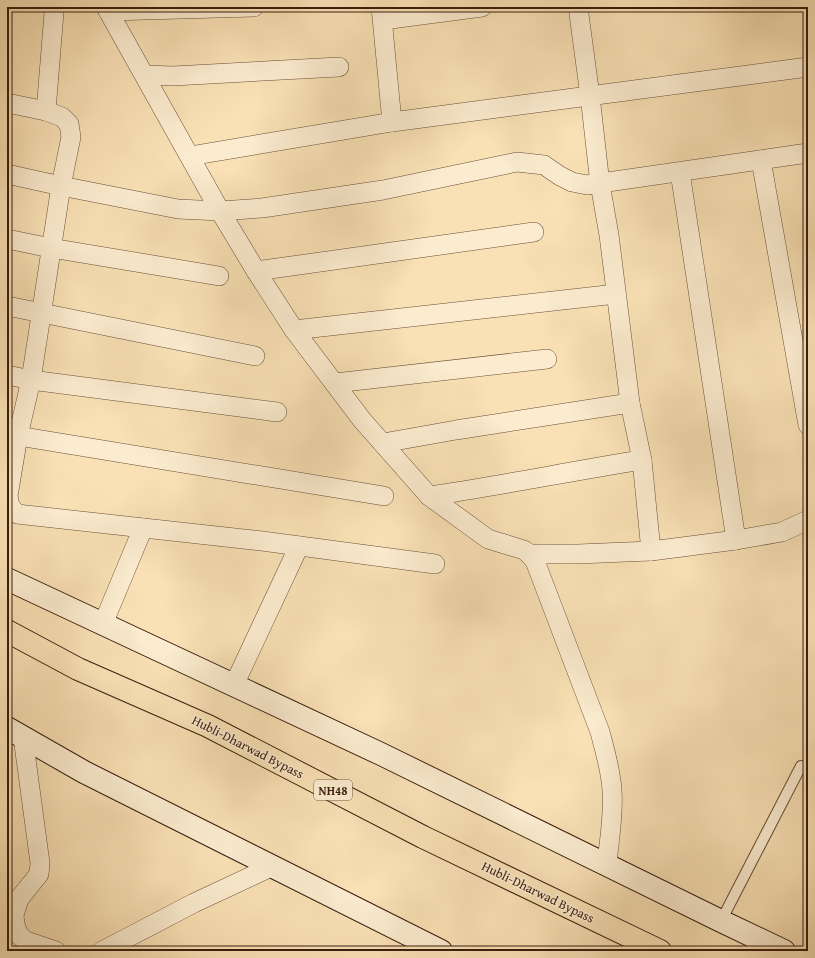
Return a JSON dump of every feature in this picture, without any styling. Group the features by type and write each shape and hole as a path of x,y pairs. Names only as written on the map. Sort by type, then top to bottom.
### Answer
{"highway":[{"name":"Hubli-Dharwad Bypass","path":"7,631 78,669 208,726 423,836 660,951"}],"street":[{"path":"254,7 107,9 220,211 256,271 294,330 362,420 429,496 488,539 524,550 534,563 600,732 608,761 612,789 612,811 607,864"},
{"path":"392,122 382,14 477,7"},
{"path":"578,7 600,184 630,403 642,460 651,551"},
{"path":"46,112 54,13"},
{"path":"145,75 173,76 339,67"},
{"path":"190,156 392,122 808,67"},
{"path":"7,103 62,117 69,124 71,137 61,186 30,380 18,436 8,496 10,506 17,514 299,546 434,564"},
{"path":"7,174 178,209 220,211 262,208 384,190 517,162 544,165 572,182 587,185 808,153"},
{"path":"761,160 808,425"},
{"path":"680,172 736,540"},
{"path":"256,271 534,232"},
{"path":"7,239 51,248 220,276"},
{"path":"294,330 616,294"},
{"path":"7,306 255,356"},
{"path":"335,383 547,359"},
{"path":"7,375 30,380 278,412"},
{"path":"383,443 630,403"},
{"path":"18,436 384,496"},
{"path":"429,496 642,460"},
{"path":"534,563 578,554 651,551 736,540 782,532 808,520"},
{"path":"103,624 143,528"},
{"path":"234,685 299,546"},
{"path":"7,579 388,758 607,864 721,922 784,951"},
{"path":"15,733 84,772 441,951"},
{"path":"15,733 40,863 39,874 19,899 14,915 15,925 19,936 26,941 56,951"},
{"path":"102,951 194,903 273,866"}],"lane":[{"path":"721,922 801,766"}]}
